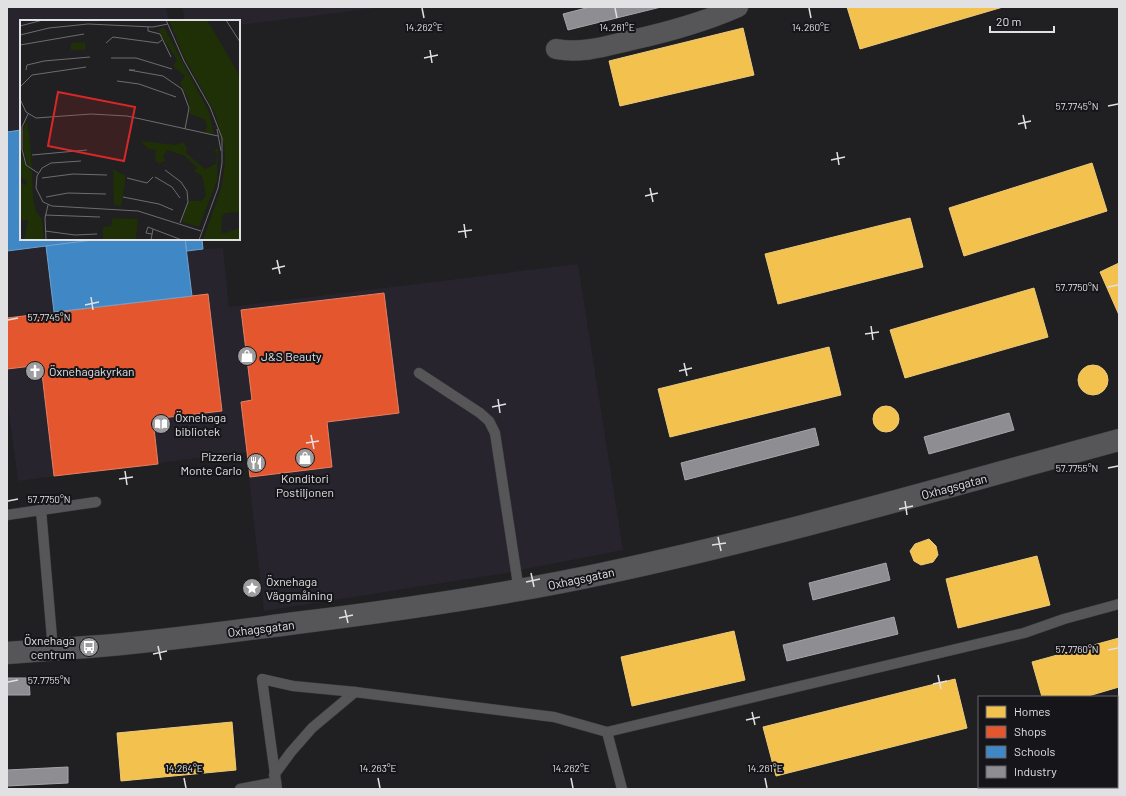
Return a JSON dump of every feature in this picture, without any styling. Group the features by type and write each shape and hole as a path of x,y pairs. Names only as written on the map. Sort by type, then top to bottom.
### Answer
{"street":[{"path":"556,49 569,52 585,51 605,47 672,31 723,14 738,7"},
{"name":"Oxhagsgatan","path":"7,652 53,650 189,637 427,606 519,590 606,573 760,537 962,484 1119,440"}],"lane":[{"path":"419,373 480,413 489,421 495,433 519,590"},
{"path":"7,515 96,502"},
{"path":"41,510 53,650"},
{"path":"276,782 262,679 293,686 355,692 554,717 607,732 1024,633 1064,619 1119,604"},
{"path":"276,782 291,752 312,728 355,692"},
{"path":"607,732 622,789"},
{"path":"240,789 276,782"}],"shaded area":[{"path":"7,7 166,7 169,20 20,20 20,240 202,240 203,249 223,248 229,307 578,264 623,550 506,573 264,611 246,452 18,481 7,396"},
{"path":"182,7 384,7 240,25 240,20 185,20"}],"building: Homes":[{"path":"847,7 1003,7 860,49"},
{"path":"743,28 754,75 620,106 609,61"},
{"path":"1092,163 1107,211 964,256 949,208"},
{"path":"910,218 923,267 778,304 765,254"},
{"path":"1119,263 1119,315 1100,272"},
{"path":"1034,288 1048,337 905,378 890,330"},
{"path":"829,347 841,395 670,437 658,389"},
{"path":"1093,365 1103,370 1108,380 1103,390 1093,395 1083,390 1078,380 1083,370"},
{"path":"886,406 895,410 899,419 895,428 886,432 877,428 873,419 877,410"},
{"path":"929,539 936,546 938,555 933,562 921,565 914,561 910,551 915,544"},
{"path":"1037,556 1050,605 958,628 946,579"},
{"path":"734,631 745,680 632,706 621,657"},
{"path":"1119,638 1119,687 1088,696 1042,696 1032,662"},
{"path":"955,679 967,728 776,776 763,727"},
{"path":"232,722 236,770 121,781 117,733"}],"building: Shops":[{"path":"384,293 399,413 327,422 332,467 250,477 241,402 252,400 241,310"},
{"path":"208,294 222,411 153,419 158,464 54,476 41,365 7,369 7,318"}],"building: Schools":[{"path":"20,130 20,240 93,240 7,251 7,132"},
{"path":"93,240 185,240 192,296 54,312 46,246"},
{"path":"185,240 202,240 203,249 187,251"}],"building: Industry":[{"path":"590,7 661,7 568,30 563,14"},
{"path":"1009,413 1014,430 929,454 924,437"},
{"path":"815,428 819,445 685,480 681,463"},
{"path":"886,563 890,580 813,600 809,583"},
{"path":"894,617 898,634 787,661 783,645"},
{"path":"7,678 29,678 30,695 7,695"},
{"path":"68,767 68,783 7,786 7,770"}],"place":[{"name":"J&S Beauty","path":"247,356"},
{"name":"Öxnehagakyrkan","path":"35,371"},
{"name":"Öxnehaga bibliotek","path":"161,424"},
{"name":"Konditori Postiljonen","path":"305,458"},
{"name":"Pizzeria Monte Carlo","path":"256,463"},
{"name":"Öxnehaga Väggmålning","path":"252,588"},
{"name":"Öxnehaga centrum","path":"89,647"}]}
